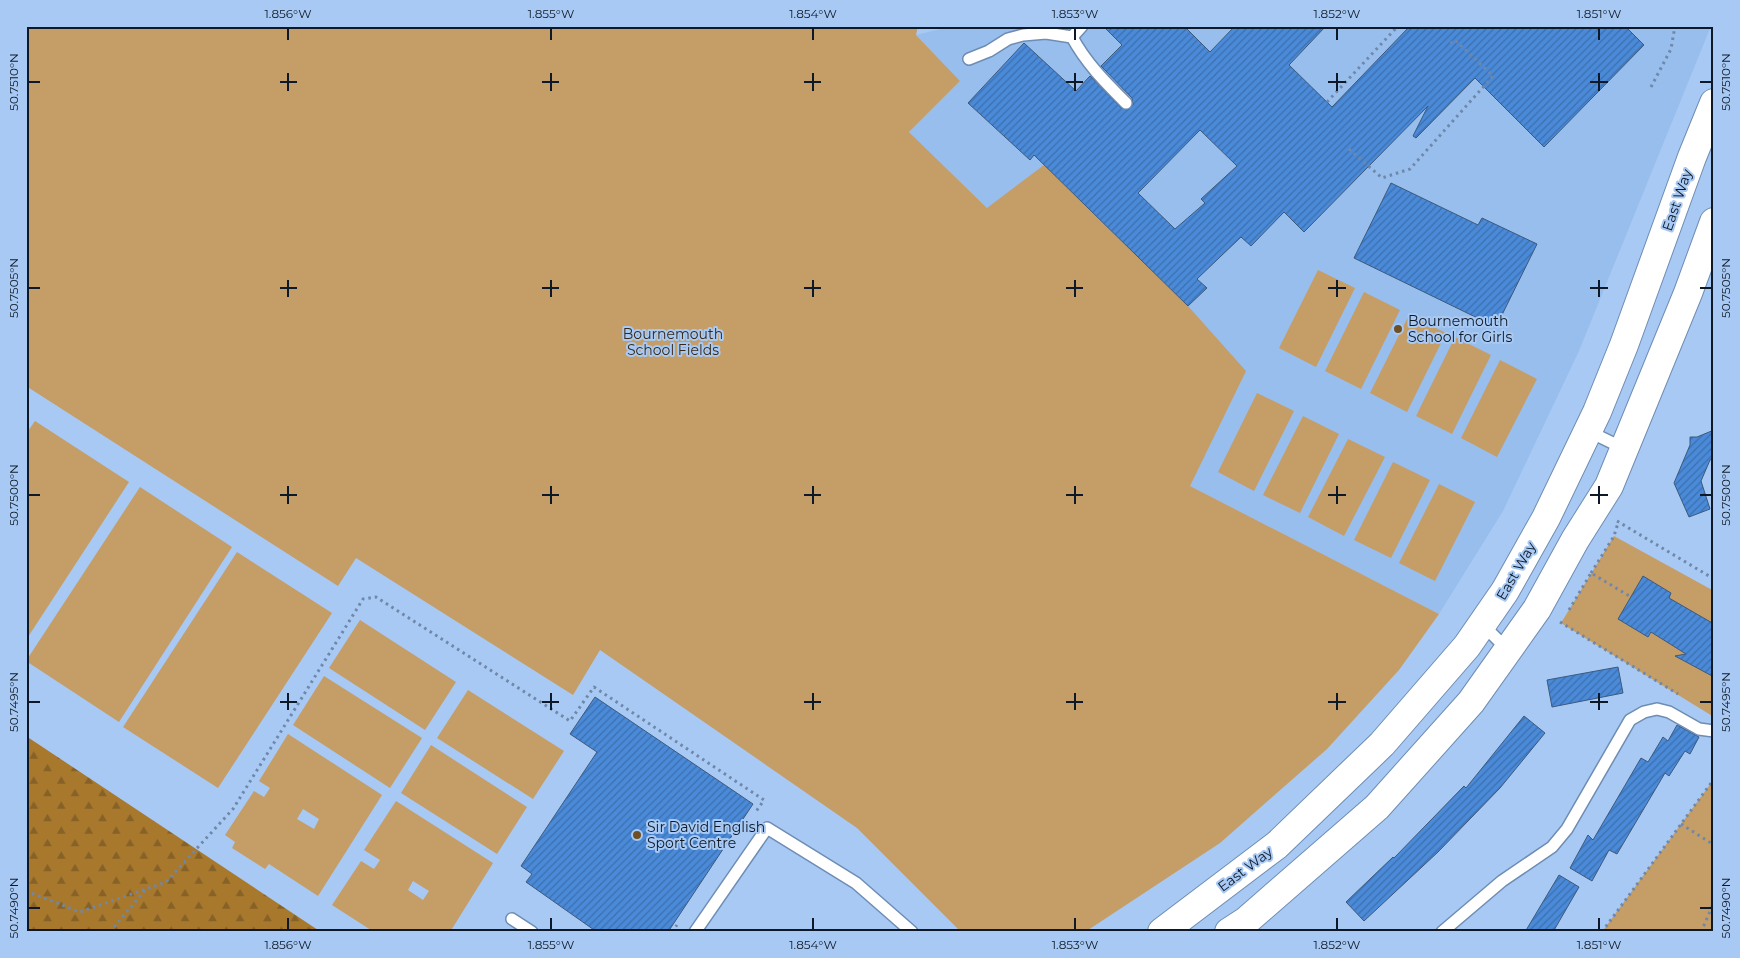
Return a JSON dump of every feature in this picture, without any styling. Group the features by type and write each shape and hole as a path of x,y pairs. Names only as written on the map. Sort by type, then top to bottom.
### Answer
{"street":[{"name":"East Way","path":"1162,932 1277,845 1382,744 1467,646 1505,591 1542,526 1588,431 1624,345 1692,157 1714,103"},
{"path":"1229,932 1246,921 1377,807 1471,702 1537,610 1575,540 1610,486 1688,293 1714,222"}],"lane":[{"path":"1072,37 1082,26"},
{"path":"969,59 989,51 1008,39 1023,35 1046,33 1072,37"},
{"path":"1072,37 1095,72 1126,103"},
{"path":"1588,431 1625,449"},
{"path":"1482,624 1508,650"},
{"path":"1442,932 1502,880 1552,847 1567,829 1630,720 1644,712 1657,709 1669,712 1698,729 1714,731"},
{"path":"695,932 767,828 856,883 912,932"},
{"path":"512,919 532,932"}],"path":[{"path":"1327,102 1398,26"},
{"path":"1651,87 1671,49 1675,26"},
{"path":"1349,149 1382,178 1410,169 1493,76 1454,40 1450,44"},
{"path":"1596,508 1714,579"},
{"path":"1561,623 1591,573 1631,597"},
{"path":"26,890 80,912 166,882 233,809 363,599 376,597 570,721 594,687 764,800 753,816"},
{"path":"1537,610 1682,696"},
{"path":"1602,932 1714,778"},
{"path":"1681,824 1714,844"},
{"path":"110,932 146,889"},
{"path":"1701,932 1714,902"},
{"path":"672,932 677,924"}],"shaded area":[{"name":"Bournemouth School for Girls","path":"953,26 1711,26 1579,351 1503,511 1439,614 1190,486 987,208 909,132 960,81 916,35"}],"green space":[{"name":"Bournemouth School Fields","path":"26,26 918,26 916,35 960,81 909,132 987,208 1044,165 1188,306 1246,371 1190,486 1439,614 1399,670 1327,749 1220,843 1085,932 961,932 857,828 600,650 573,695 356,558 338,586 26,386"},
{"path":"1318,270 1355,288 1316,367 1279,348"},
{"path":"1364,292 1400,310 1361,389 1325,371"},
{"path":"1409,315 1446,333 1407,412 1370,393"},
{"path":"1455,337 1491,355 1452,434 1416,416"},
{"path":"1500,360 1537,379 1497,457 1461,438"},
{"path":"1257,393 1294,411 1254,491 1218,472"},
{"path":"1303,416 1339,434 1300,513 1263,495"},
{"path":"35,421 129,482 26,640 26,434"},
{"path":"1348,439 1385,457 1344,536 1308,517"},
{"path":"1393,462 1430,480 1391,558 1354,540"},
{"path":"1439,484 1475,502 1435,581 1399,563"},
{"path":"140,487 232,547 119,722 26,661"},
{"path":"1614,536 1714,591 1714,717 1561,623"},
{"path":"237,552 332,613 218,788 123,727"},
{"path":"360,620 456,682 425,730 329,668"},
{"path":"324,676 422,738 390,788 293,725"},
{"path":"468,690 564,751 533,799 437,738"},
{"path":"288,734 382,795 318,896 269,864 265,869 232,848 235,842 225,835 254,791 264,797 270,788 259,781","holes":["303,809 319,819 314,829 297,819"]},
{"path":"26,736 321,932 26,932"},
{"path":"431,745 527,807 497,854 401,793"},
{"path":"1714,779 1714,932 1602,932"},
{"path":"396,801 493,863 450,932 374,932 332,905 361,861 374,869 380,860 364,850","holes":["413,881 429,891 423,900 408,890"]}],"building":[{"path":"1103,26 1184,26 1210,52 1235,26 1326,26 1289,65 1332,107 1410,26 1625,26 1644,45 1544,147 1475,78 1416,138 1413,136 1428,106 1304,232 1284,212 1251,246 1241,237 1197,279 1207,288 1188,306 1034,155 1030,160 968,103 1024,43 1076,91 1090,76 1121,108 1128,110 1133,105 1132,98 1101,66 1122,45","holes":["1200,130 1237,166 1201,199 1205,203 1175,229 1138,193"]},
{"path":"1391,183 1478,225 1482,218 1537,244 1496,327 1354,258"},
{"path":"1714,430 1714,458 1710,460 1701,481 1710,509 1689,517 1674,483 1690,445 1690,437 1697,437"},
{"path":"1643,576 1671,593 1669,598 1714,624 1714,677 1675,656 1686,654 1651,632 1648,637 1618,619"},
{"path":"1618,667 1623,693 1552,707 1547,680"},
{"name":"Sir David English Sport Centre","path":"595,697 753,804 668,932 597,932 526,882 532,874 521,866 597,752 570,734"},
{"path":"1524,716 1545,733 1500,788 1438,852 1364,921 1346,902 1394,858 1464,786 1466,788"},
{"path":"1677,725 1699,737 1690,754 1685,751 1669,776 1665,773 1617,854 1609,850 1592,881 1570,868 1588,835 1593,840 1641,758 1648,762 1663,737 1668,741"},
{"path":"1559,875 1579,887 1553,932 1525,932"}],"place":[{"name":"Bournemouth School for Girls","path":"1398,329"},
{"name":"Sir David English Sport Centre","path":"637,835"}]}
